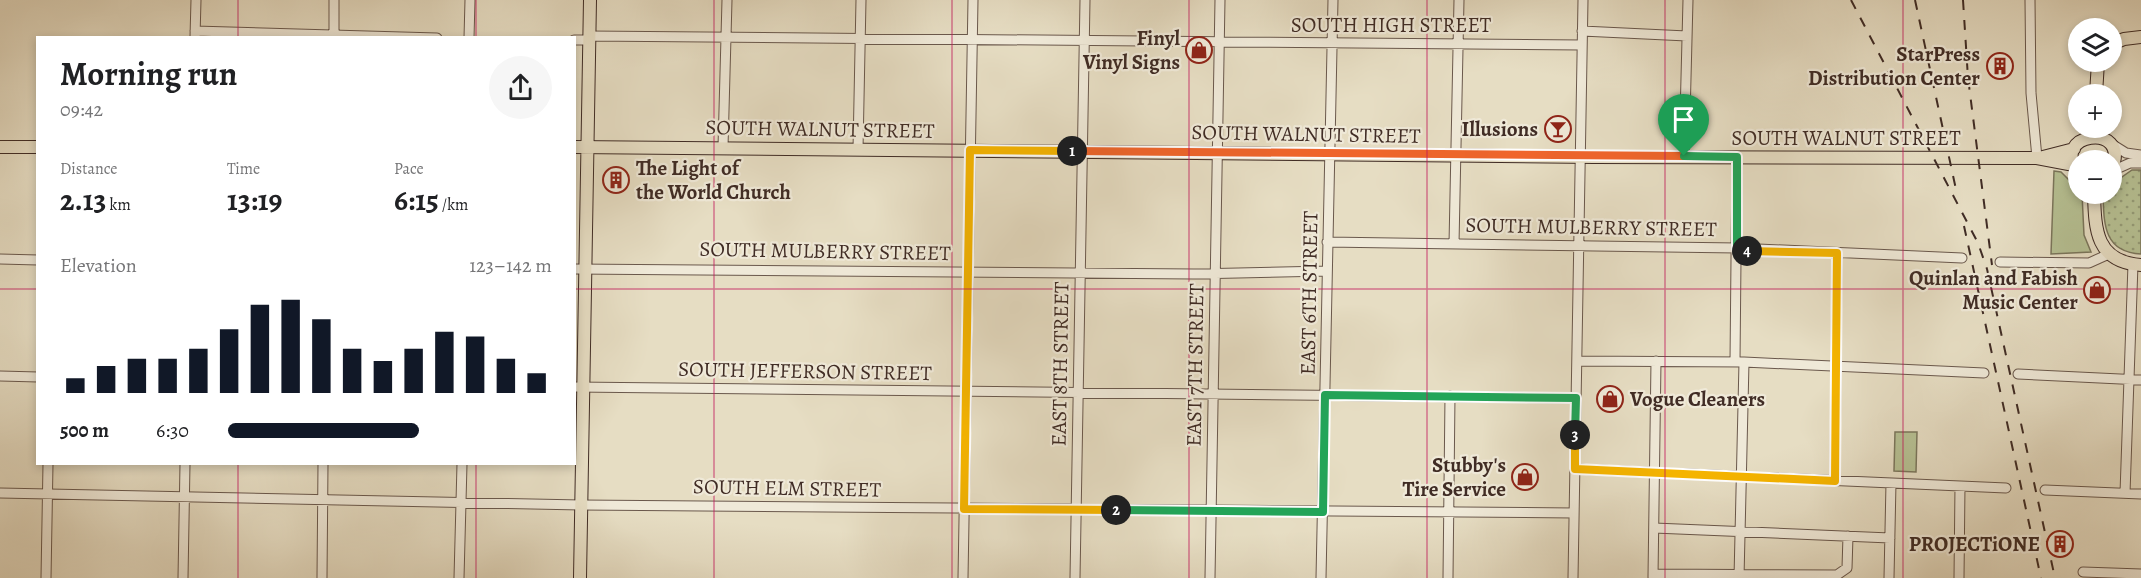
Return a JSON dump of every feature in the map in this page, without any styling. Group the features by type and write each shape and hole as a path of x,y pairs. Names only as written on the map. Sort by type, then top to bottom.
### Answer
{"main road":[{"path":"580,578 580,269 588,147 590,0"},
{"path":"2122,40 2141,36"},
{"name":"SOUTH WALNUT STREET","path":"576,147 2037,158 2074,149 2085,138"},
{"path":"2103,138 2113,150"},
{"path":"0,147 36,147"},
{"name":"SOUTH WALNUT STREET","path":"2037,158 2068,167"},
{"path":"2095,204 2098,233 2109,254 2118,260 2137,265"}],"street":[{"path":"196,0 195,34 334,36 334,0"},
{"path":"469,36 470,0"},
{"path":"723,147 727,0"},
{"path":"858,148 861,0"},
{"path":"963,578 973,0"},
{"name":"EAST 8TH STREET","path":"1075,578 1085,0"},
{"name":"EAST 7TH STREET","path":"1210,578 1220,0"},
{"name":"EAST 6TH STREET","path":"1322,578 1333,0"},
{"path":"1454,244 1459,0"},
{"path":"1573,578 1583,0"},
{"path":"1684,156 1688,0"},
{"path":"2030,0 2031,93 2037,158"},
{"path":"1582,31 1687,36"},
{"name":"SOUTH HIGH STREET","path":"576,40 726,38 1582,45"},
{"path":"2108,142 2126,153 2141,155"},
{"path":"1737,157 1741,476 1739,576"},
{"path":"2122,167 2141,163"},
{"name":"SOUTH MULBERRY STREET","path":"1328,242 1737,248 1962,258"},
{"path":"1835,481 1837,253"},
{"path":"2000,262 2082,264 2095,262 2109,254"},
{"path":"0,259 36,260"},
{"path":"2125,493 2129,379 2137,265"},
{"name":"SOUTH MULBERRY STREET","path":"580,269 1215,274 1327,271"},
{"path":"1577,361 1739,362 1984,373"},
{"path":"1656,361 1653,576 1842,574 1847,568 1848,536"},
{"path":"2018,374 2141,380"},
{"path":"0,376 36,377"},
{"name":"SOUTH JEFFERSON STREET","path":"579,387 1576,398"},
{"path":"1448,578 1450,396"},
{"path":"46,578 48,465"},
{"path":"183,578 185,465"},
{"path":"322,578 323,465"},
{"path":"459,578 462,465"},
{"path":"1575,469 2006,488"},
{"path":"1889,578 1891,483"},
{"path":"1959,578 1960,486"},
{"path":"2045,490 2141,494"},
{"name":"SOUTH ELM STREET","path":"0,494 581,505 1574,513"},
{"path":"1654,528 1890,538"},
{"path":"2083,572 2141,574"}],"green space":[{"path":"2132,170 2141,170 2141,254 2119,248 2108,234 2105,225 2103,204 2122,204 2122,177"},
{"path":"2054,171 2061,172 2068,179 2068,204 2082,204 2084,235 2091,252 2051,254"},
{"path":"1895,432 1917,432 1916,472 1894,471"}],"railway":[{"path":"1851,0 1978,243 1987,269 2055,578"},
{"path":"1915,0 1957,194"},
{"path":"1963,0 1968,78 1992,265"},
{"path":"1964,226 2041,578"}],"place":[{"name":"Finyl Vinyl Signs","path":"1199,50"},
{"name":"StarPress Distribution Center","path":"2000,66"},
{"name":"Illusions","path":"1558,129"},
{"name":"The Light of the World Church","path":"616,180"},
{"name":"Quinlan and Fabish Music Center","path":"2097,290"},
{"name":"Vogue Cleaners","path":"1610,399"},
{"name":"Stubby's Tire Service","path":"1525,477"},
{"name":"PROJECTiONE","path":"2060,544"}],"route":[{"path":"970,150 1684,156 1737,157 1737,248 1747,251 1837,253 1835,481 1575,469 1576,398 1325,395 1323,512 964,509 970,150"}]}
